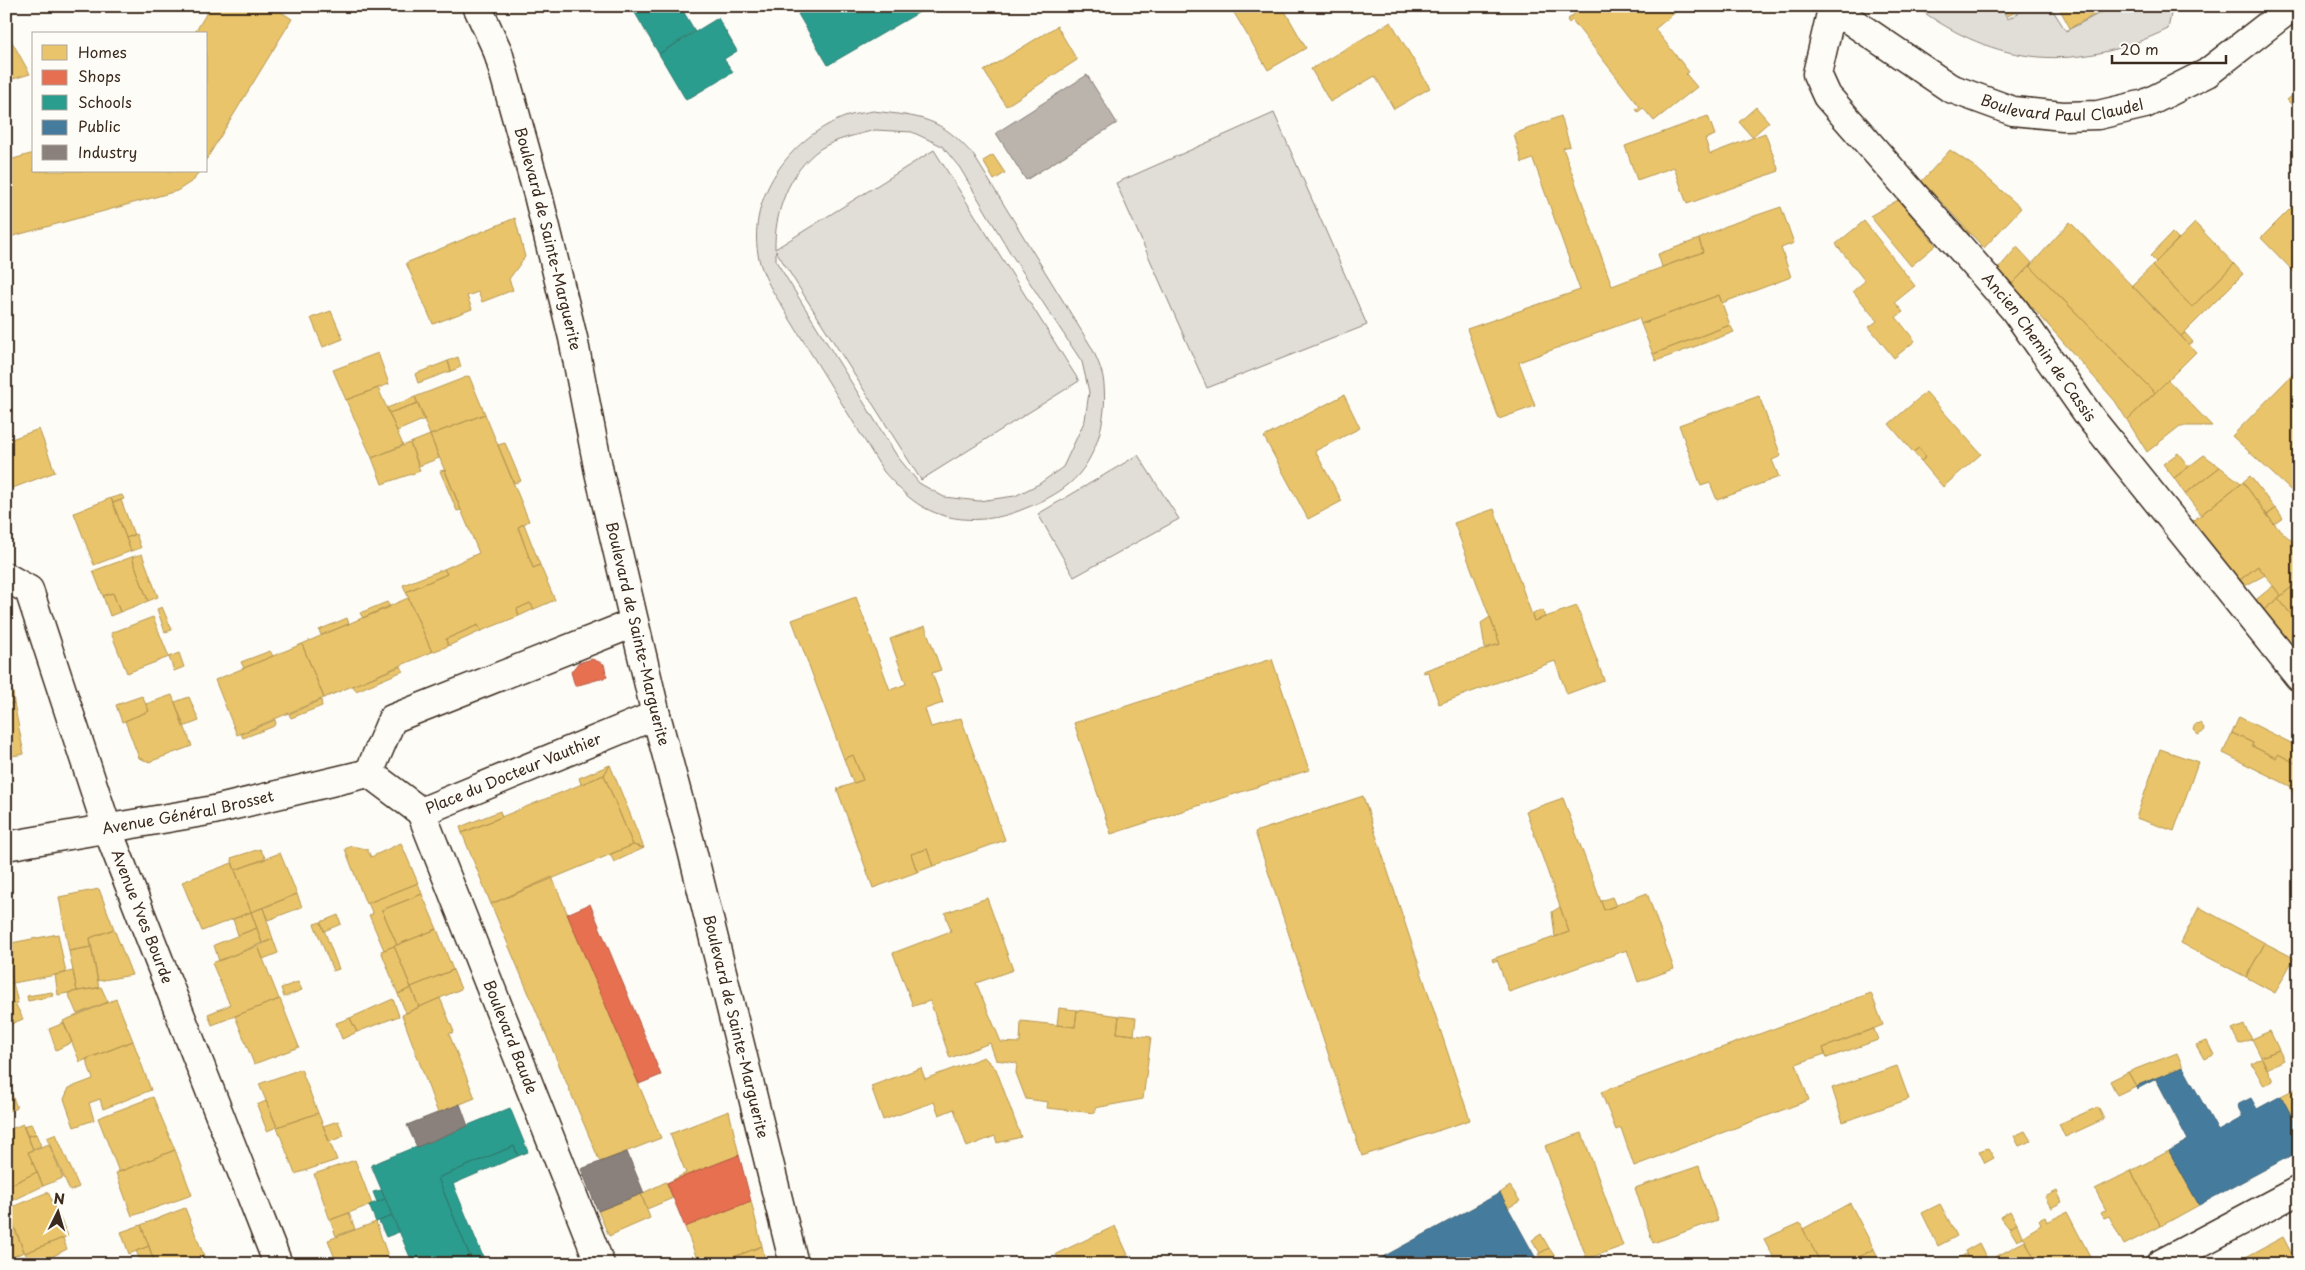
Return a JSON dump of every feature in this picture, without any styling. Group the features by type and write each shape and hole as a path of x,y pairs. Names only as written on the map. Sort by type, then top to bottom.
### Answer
{"street":[{"name":"Boulevard de Sainte-Marguerite","path":"477,6 498,52 538,195 573,338 599,472 656,715 691,846 794,1264"},
{"name":"Boulevard Paul Claudel","path":"1831,7 1950,88 2012,111 2064,116 2098,115 2145,104 2207,73 2293,6"},
{"name":"Ancien Chemin de Cassis","path":"1831,7 1817,74 1827,96 2014,309 2092,420 2299,677"},
{"name":"Avenue Yves Bourde","path":"6,577 30,590 107,828 278,1264"},
{"path":"369,773 392,719 634,623"},
{"name":"Place du Docteur Vauthier","path":"369,773 421,812 656,715"},
{"name":"Avenue Général Brosset","path":"6,846 214,810 369,773"},
{"name":"Boulevard Baude","path":"421,812 600,1264"},
{"path":"2160,1264 2203,1254 2299,1190"}],"shaded area":[{"path":"1915,6 2000,6 2008,19 2030,6 2050,6 2066,31 2113,6 2172,6 2172,9 2168,29 2134,43 2102,53 2070,57 2038,57 2007,52 1976,42"},
{"path":"1087,75 1117,123 1026,180 996,133"},
{"path":"873,111 905,115 930,121 951,133 974,156 1092,348 1100,366 1104,391 1103,420 1094,449 1087,462 1079,474 1059,492 1014,513 974,520 948,517 923,507 902,491 884,472 765,277 758,254 759,212 766,192 776,173 804,141 821,128 844,117","holes":["875,130 912,132 942,146 960,168 1011,254 1082,362 1089,392 1085,420 1063,467 1039,484 1015,496 979,501 944,497 919,483 897,456 776,261 776,251 921,480 1079,381 934,150 775,249 775,235 781,207 792,181 809,158 820,149 832,143"]},
{"path":"1274,113 1367,325 1207,388 1116,183"},
{"path":"1138,455 1179,519 1074,577 1038,514"}],"building: Homes":[{"path":"211,6 272,6 292,19 208,157 208,32 195,32"},
{"path":"1230,6 1282,6 1306,48 1268,70"},
{"path":"1584,6 1675,6 1678,10 1655,29 1689,72 1686,74 1697,87 1654,121 1643,108 1638,112 1636,109 1640,107 1572,20 1569,23 1567,20"},
{"path":"2002,6 2026,6 2008,16"},
{"path":"2058,6 2110,6 2070,28"},
{"path":"1391,22 1430,88 1394,109 1375,76 1330,102 1311,69"},
{"path":"1057,26 1077,60 1006,106 984,71"},
{"path":"6,31 30,74 6,81"},
{"path":"2299,90 2299,112 2287,100"},
{"path":"1756,107 1769,122 1752,137 1739,122"},
{"path":"1561,116 1570,146 1563,148 1612,286 1703,252 1699,239 1728,225 1781,207 1794,243 1781,248 1791,277 1722,303 1719,295 1641,324 1639,318 1519,362 1535,406 1499,419 1467,329 1580,290 1533,159 1522,163 1514,134"},
{"path":"1708,116 1715,135 1705,139 1710,154 1765,133 1779,171 1687,204 1674,167 1637,180 1625,146"},
{"path":"1950,150 1975,167 2021,208 1984,248 1922,181"},
{"path":"32,154 32,172 198,172 194,180 177,191 6,238 6,161"},
{"path":"993,155 1005,173 994,180 983,161"},
{"path":"1898,200 1936,245 1911,266 1870,216"},
{"path":"2299,200 2299,277 2261,238"},
{"path":"515,218 525,257 509,279 513,290 482,302 478,292 467,296 472,309 433,324 406,263"},
{"path":"1864,221 1915,286 1895,302 1903,312 1896,317 1915,341 1894,358 1869,327 1877,321 1853,291 1865,281 1836,244"},
{"path":"1957,221 1970,234 1964,240 1952,227"},
{"path":"2070,222 2196,352 2155,393 2030,266"},
{"path":"2195,223 2234,264 2192,307 2152,266"},
{"path":"2172,233 2178,239 2156,262 2150,256"},
{"path":"1699,239 1703,252 1662,267 1658,254"},
{"path":"2017,247 2032,263 2012,284 1998,269"},
{"path":"2234,264 2243,274 2181,336 2132,285 2152,266 2192,307"},
{"path":"2030,266 2155,393 2127,420 2115,401 2012,284"},
{"path":"1719,295 1730,325 1653,354 1641,324"},
{"path":"331,311 343,339 323,347 311,318"},
{"path":"1730,325 1734,332 1656,361 1653,354"},
{"path":"2185,333 2193,342 2189,345 2181,336"},
{"path":"378,353 389,384 346,400 333,370"},
{"path":"458,357 461,367 451,371 448,361"},
{"path":"448,361 451,371 418,383 415,374"},
{"path":"2299,368 2299,498 2232,436"},
{"path":"469,376 485,414 430,435 415,397"},
{"path":"2168,380 2212,426 2180,426 2147,452 2127,420"},
{"path":"378,388 403,445 372,458 346,400"},
{"path":"1926,392 1981,454 1943,487 1921,461 1926,457 1919,448 1913,452 1889,424"},
{"path":"1344,395 1360,428 1315,451 1342,501 1308,519 1264,437"},
{"path":"1759,396 1781,456 1772,460 1779,477 1717,500 1710,483 1701,486 1679,425"},
{"path":"415,397 418,403 389,413 387,408"},
{"path":"418,403 425,419 397,431 389,413"},
{"path":"485,414 529,521 518,527 533,568 540,565 555,600 534,609 530,603 517,609 519,616 481,631 478,625 446,639 448,646 432,652 406,592 447,574 444,569 479,553 430,435"},
{"path":"39,429 55,472 10,489 6,479 6,441"},
{"path":"430,435 439,458 419,466 410,443"},
{"path":"410,443 420,471 382,484 372,458"},
{"path":"505,443 521,481 514,483 498,445"},
{"path":"1919,448 1926,457 1921,461 1913,452"},
{"path":"2178,453 2189,467 2174,478 2163,464"},
{"path":"2204,455 2220,467 2185,494 2174,478"},
{"path":"2220,467 2241,483 2201,515 2185,494"},
{"path":"445,470 461,510 457,511 440,471"},
{"path":"2250,476 2275,509 2267,515 2243,482"},
{"path":"2243,482 2274,524 2299,548 2299,581 2281,596 2258,566 2236,583 2190,523"},
{"path":"122,495 124,499 113,503 111,498"},
{"path":"111,498 131,551 94,565 74,513"},
{"path":"121,500 134,535 126,538 113,503"},
{"path":"2276,508 2283,518 2274,524 2267,515"},
{"path":"1494,509 1534,621 1577,606 1604,680 1567,694 1555,661 1439,704 1428,672 1424,673 1423,671 1500,644 1454,523"},
{"path":"524,524 540,565 533,568 518,527"},
{"path":"136,534 141,548 131,551 126,538"},
{"path":"142,554 158,597 148,601 132,557"},
{"path":"132,557 148,601 120,612 113,593 103,596 93,571"},
{"path":"2258,566 2265,575 2241,588 2236,583"},
{"path":"444,569 447,574 406,592 403,585"},
{"path":"2299,581 2299,624 2278,598"},
{"path":"2273,586 2281,596 2260,613 2252,603"},
{"path":"113,593 120,612 110,616 103,596"},
{"path":"856,597 890,690 906,684 890,639 925,626 941,670 932,673 943,703 925,709 931,727 961,718 1005,840 933,866 927,849 911,854 917,872 873,888 837,789 863,780 853,755 844,759 792,620"},
{"path":"408,598 432,652 324,698 302,644"},
{"path":"2278,598 2299,624 2299,647 2291,653 2260,613"},
{"path":"387,602 390,607 363,618 360,613"},
{"path":"530,603 534,609 519,616 517,609"},
{"path":"162,607 172,630 165,632 157,609"},
{"path":"1542,610 1545,617 1534,621 1532,614"},
{"path":"153,617 169,657 127,673 111,633"},
{"path":"1490,617 1500,644 1485,648 1481,623"},
{"path":"347,618 349,624 321,635 319,630"},
{"path":"478,625 481,631 448,646 446,639"},
{"path":"302,644 324,698 237,735 215,680"},
{"path":"270,651 273,656 244,668 241,662"},
{"path":"179,653 184,667 174,671 169,657"},
{"path":"1272,659 1309,770 1111,834 1074,723"},
{"path":"401,666 403,671 356,691 353,686"},
{"path":"13,691 14,703 6,705 6,692"},
{"path":"172,695 192,746 149,762 139,758 125,721 149,711 146,704"},
{"path":"142,696 149,711 122,722 116,705"},
{"path":"189,697 199,721 183,727 175,702"},
{"path":"321,700 322,706 291,718 289,714"},
{"path":"14,703 24,754 6,757 6,705"},
{"path":"2239,717 2299,747 2299,765 2278,754 2276,758 2252,746 2253,743 2232,733"},
{"path":"275,720 276,724 272,727 243,738 241,734"},
{"path":"2200,723 2204,728 2203,732 2198,735 2193,730 2195,724"},
{"path":"2232,733 2253,743 2252,746 2276,758 2278,754 2299,765 2299,782 2290,786 2223,753"},
{"path":"2160,749 2198,762 2174,831 2136,818"},
{"path":"853,755 863,780 853,783 844,759"},
{"path":"610,765 604,775 581,784 579,778"},
{"path":"610,765 644,848 633,845 604,775"},
{"path":"604,775 633,845 491,904 462,833"},
{"path":"2299,782 2299,810 2290,786"},
{"path":"1363,796 1470,1120 1362,1156 1255,832"},
{"path":"1563,798 1604,910 1647,893 1674,969 1638,982 1627,950 1509,992 1497,960 1493,962 1492,959 1569,932 1526,811"},
{"path":"500,811 502,817 462,833 460,827"},
{"path":"401,843 418,883 366,904 345,849 351,846 367,849 371,857"},
{"path":"633,845 644,848 614,862 610,854"},
{"path":"260,849 266,859 235,870 231,858"},
{"path":"927,849 933,866 917,872 911,854"},
{"path":"280,853 297,894 251,912 235,870"},
{"path":"232,863 251,912 202,931 182,882"},
{"path":"552,877 661,1138 600,1162 491,904"},
{"path":"418,883 422,894 382,910 397,945 384,950 369,915 373,914 368,903"},
{"path":"99,889 114,929 90,938 91,947 69,951 59,897"},
{"path":"297,894 302,907 268,920 263,908"},
{"path":"422,894 437,929 397,945 382,910"},
{"path":"1612,897 1616,906 1604,910 1601,901"},
{"path":"987,898 1013,970 976,983 1001,1042 1020,1043 1021,1021 1075,1027 1077,1010 1119,1016 1117,1033 1151,1037 1143,1099 1095,1108 1095,1113 1047,1108 1048,1102 1026,1099 1016,1073 1017,1063 996,1060 990,1043 950,1058 930,1001 913,1006 893,953 951,931 945,913"},
{"path":"1560,907 1569,932 1555,937 1552,912"},
{"path":"2199,907 2265,943 2246,977 2181,943"},
{"path":"263,908 273,939 262,943 251,912"},
{"path":"251,912 257,928 238,935 233,919"},
{"path":"338,915 341,924 324,931 321,922"},
{"path":"321,922 339,969 333,971 314,924"},
{"path":"257,928 262,943 219,961 214,945"},
{"path":"114,929 132,975 98,981 90,938"},
{"path":"437,929 453,970 411,987 394,946"},
{"path":"58,934 66,973 13,983 6,944"},
{"path":"273,939 278,953 263,959 258,946"},
{"path":"2265,943 2294,958 2275,993 2246,977"},
{"path":"258,946 279,999 212,1025 208,1014 230,1005 212,963"},
{"path":"394,946 411,988 398,994 381,951"},
{"path":"91,947 99,988 77,991 69,951"},
{"path":"9,961 13,983 7,984 6,962"},
{"path":"453,970 461,989 419,1007 411,987"},
{"path":"73,971 77,991 58,995 55,975"},
{"path":"298,982 302,990 284,997 281,988"},
{"path":"13,983 18,1003 10,1004 7,984"},
{"path":"6,984 10,1004 6,1005"},
{"path":"101,987 108,1002 77,1014 68,993"},
{"path":"411,988 419,1007 406,1013 398,994"},
{"path":"52,992 53,996 28,1001 27,996"},
{"path":"1871,993 1883,1025 1823,1048 1825,1054 1796,1064 1809,1100 1634,1166 1621,1128 1616,1130 1601,1092"},
{"path":"440,998 454,1032 449,1034 475,1098 438,1113 402,1015"},
{"path":"116,999 133,1041 80,1062 63,1021"},
{"path":"280,999 299,1047 254,1064 235,1016"},
{"path":"393,999 399,1016 357,1032 350,1018"},
{"path":"15,1003 23,1019 6,1026 6,1007"},
{"path":"1059,1008 1077,1010 1075,1027 1057,1025"},
{"path":"1119,1016 1136,1018 1134,1035 1117,1033"},
{"path":"350,1018 357,1032 342,1039 336,1023"},
{"path":"64,1023 72,1042 56,1050 49,1029"},
{"path":"2244,1025 2252,1039 2239,1044 2232,1030"},
{"path":"1874,1029 1878,1040 1827,1058 1823,1048"},
{"path":"2270,1031 2279,1050 2261,1057 2252,1039"},
{"path":"133,1041 151,1090 103,1109 100,1099 89,1103 94,1120 74,1127 64,1099 69,1088 93,1079 86,1059"},
{"path":"2207,1041 2214,1055 2204,1059 2196,1045"},
{"path":"2279,1050 2284,1060 2267,1069 2261,1057"},
{"path":"2177,1053 2183,1067 2136,1086 2128,1072"},
{"path":"984,1057 996,1069 1021,1137 997,1143 995,1136 967,1147 954,1109 939,1115 934,1102 883,1120 871,1086 921,1068 925,1079"},
{"path":"2262,1058 2273,1081 2264,1086 2252,1064"},
{"path":"1897,1066 1909,1099 1843,1122 1832,1088"},
{"path":"301,1069 318,1113 277,1127 259,1084"},
{"path":"2128,1072 2136,1086 2117,1095 2110,1081"},
{"path":"6,1079 17,1108 6,1112"},
{"path":"2299,1087 2299,1130 2281,1096"},
{"path":"153,1097 175,1150 119,1172 98,1118"},
{"path":"266,1101 277,1127 267,1131 257,1105"},
{"path":"2098,1107 2104,1119 2065,1137 2059,1124"},
{"path":"729,1111 739,1155 667,1183 686,1173 670,1134"},
{"path":"318,1113 337,1160 295,1174 277,1127"},
{"path":"338,1121 344,1136 329,1142 323,1126"},
{"path":"23,1124 33,1149 28,1152 37,1172 8,1186 6,1131"},
{"path":"31,1124 36,1134 27,1136 23,1126"},
{"path":"2025,1131 2031,1141 2019,1146 2014,1136"},
{"path":"1582,1133 1623,1246 1587,1259 1545,1146"},
{"path":"36,1134 41,1146 33,1149 27,1136"},
{"path":"56,1134 79,1187 70,1191 47,1138"},
{"path":"49,1144 63,1178 43,1186 28,1152"},
{"path":"1988,1148 1994,1158 1985,1163 1979,1151"},
{"path":"175,1150 192,1195 132,1216 116,1173"},
{"path":"2169,1151 2199,1205 2161,1226 2131,1171"},
{"path":"355,1160 372,1204 330,1220 314,1174"},
{"path":"1699,1166 1718,1220 1653,1243 1635,1188"},
{"path":"2131,1171 2161,1226 2124,1245 2109,1216 2104,1218 2101,1213 2106,1210 2095,1189"},
{"path":"37,1172 43,1186 14,1200 8,1186"},
{"path":"666,1182 673,1198 647,1209 641,1194"},
{"path":"1510,1186 1520,1201 1508,1208 1500,1193"},
{"path":"2057,1191 2062,1202 2051,1208 2045,1197"},
{"path":"48,1192 68,1236 25,1253 7,1209"},
{"path":"641,1194 650,1218 609,1236 598,1211"},
{"path":"751,1201 762,1246 716,1264 699,1264 685,1227"},
{"path":"1850,1203 1874,1249 1846,1264 1821,1264 1803,1229"},
{"path":"1940,1204 1957,1236 1938,1246 1922,1213"},
{"path":"185,1208 204,1256 184,1264 155,1264 141,1225"},
{"path":"2010,1211 2017,1224 2009,1228 2000,1217"},
{"path":"2067,1212 2093,1262 2037,1264 2023,1236 2041,1225 2039,1220 2045,1217 2047,1222"},
{"path":"349,1213 355,1229 336,1236 330,1220"},
{"path":"376,1222 390,1262 337,1264 328,1240"},
{"path":"1800,1223 1821,1264 1777,1264 1764,1239"},
{"path":"2017,1224 2023,1238 2017,1241 2009,1228"},
{"path":"141,1225 149,1246 129,1254 121,1232"},
{"path":"1115,1226 1128,1255 1109,1264 1061,1264 1056,1254"},
{"path":"14,1227 24,1252 10,1258 6,1249 6,1230"},
{"path":"1541,1234 1549,1248 1540,1253 1532,1240"},
{"path":"2283,1237 2297,1264 2233,1264"},
{"path":"63,1238 67,1249 38,1264 30,1264 25,1253"},
{"path":"2025,1241 2037,1264 1982,1264 1988,1261"},
{"path":"1979,1243 1988,1261 1982,1264 1971,1264 1965,1251"},
{"path":"149,1246 155,1264 142,1264 136,1251"},
{"path":"762,1246 766,1264 716,1264"},
{"path":"1549,1248 1560,1264 1545,1264 1538,1254"},
{"path":"1874,1249 1879,1259 1869,1264 1847,1263"},
{"path":"1966,1254 1971,1264 1956,1264 1955,1260"}],"building: Shops":[{"path":"592,659 604,664 607,677 575,686 571,672 578,663"},
{"path":"590,904 661,1075 639,1084 567,914"},
{"path":"739,1155 751,1201 685,1227 667,1183"}],"building: Schools":[{"path":"631,6 680,6 695,31 659,54"},
{"path":"811,6 930,6 828,65 798,14"},
{"path":"718,18 737,51 724,59 733,72 686,100 659,54"},
{"path":"510,1108 528,1152 518,1156 514,1146 438,1178 473,1264 413,1264 371,1165"},
{"path":"514,1146 518,1156 453,1184 486,1264 473,1264 438,1178"},
{"path":"381,1190 385,1199 377,1202 373,1192"},
{"path":"385,1199 392,1216 376,1222 369,1205"},
{"path":"392,1216 399,1232 386,1237 379,1221"},
{"path":"572,1256 575,1264 563,1264 562,1260"}],"building: Public":[{"path":"2183,1067 2218,1131 2243,1117 2237,1105 2251,1098 2257,1109 2281,1096 2299,1130 2299,1151 2199,1205 2169,1151 2188,1140 2156,1079 2137,1089 2136,1086"},
{"path":"1500,1193 1539,1264 1370,1264"}],"building: Industry":[{"path":"460,1104 468,1126 417,1147 407,1125"},
{"path":"627,1152 644,1193 598,1211 581,1169"}]}
